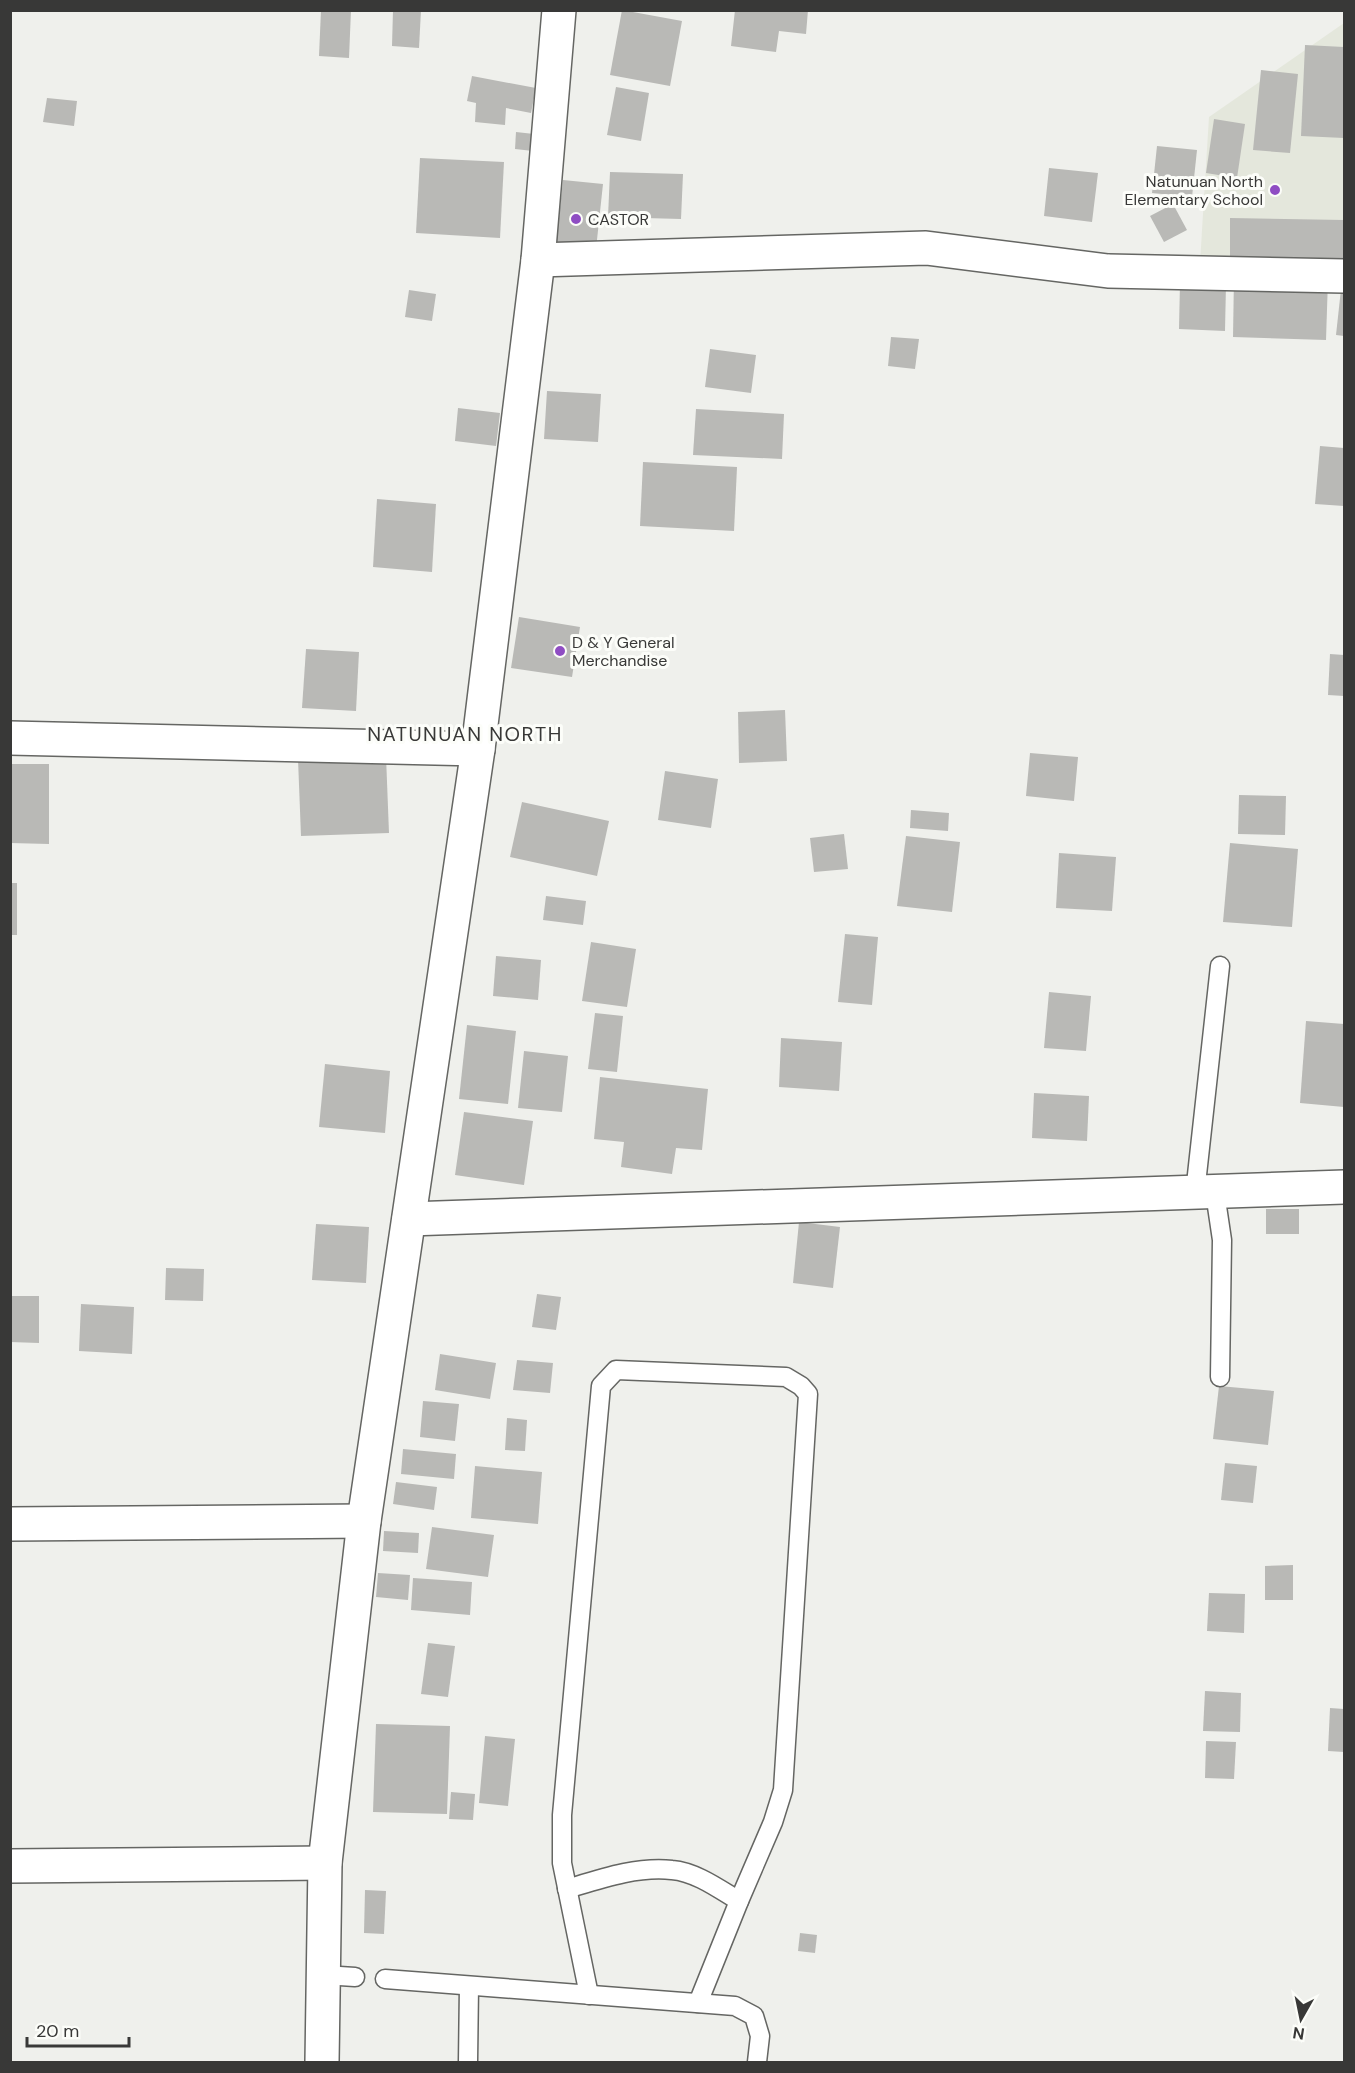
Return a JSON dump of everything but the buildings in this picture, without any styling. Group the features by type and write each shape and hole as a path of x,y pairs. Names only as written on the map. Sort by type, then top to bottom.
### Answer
{"street":[{"path":"322,2062 339,1976 325,1863 364,1521 478,749 538,260 559,10"},
{"path":"538,260 926,248 1108,271 1344,276"},
{"path":"10,738 478,749"},
{"path":"409,1219 1344,1187"},
{"path":"10,1524 364,1521"},
{"path":"10,1866 325,1863"}],"lane":[{"path":"1220,966 1205,1193 1222,1240 1220,1377"},
{"path":"589,1995 562,1863 562,1815 601,1386 616,1370 786,1377 801,1386 808,1394 783,1791 773,1822 698,2003"},
{"path":"567,1889 624,1872 673,1870 702,1879 739,1901"},
{"path":"385,1979 735,2006 754,2016 760,2036 757,2062"},
{"path":"468,2062 469,1986"}],"shaded area":[{"name":"Natunuan North Elementary School","path":"1344,23 1344,274 1200,263 1209,117"}],"place":[{"name":"Natunuan North Elementary School","path":"1275,190"},
{"name":"CASTOR","path":"576,219"},
{"name":"D & Y General Merchandise","path":"560,651"}],"district":[{"name":"NATUNUAN NORTH","path":"465,734"}]}
